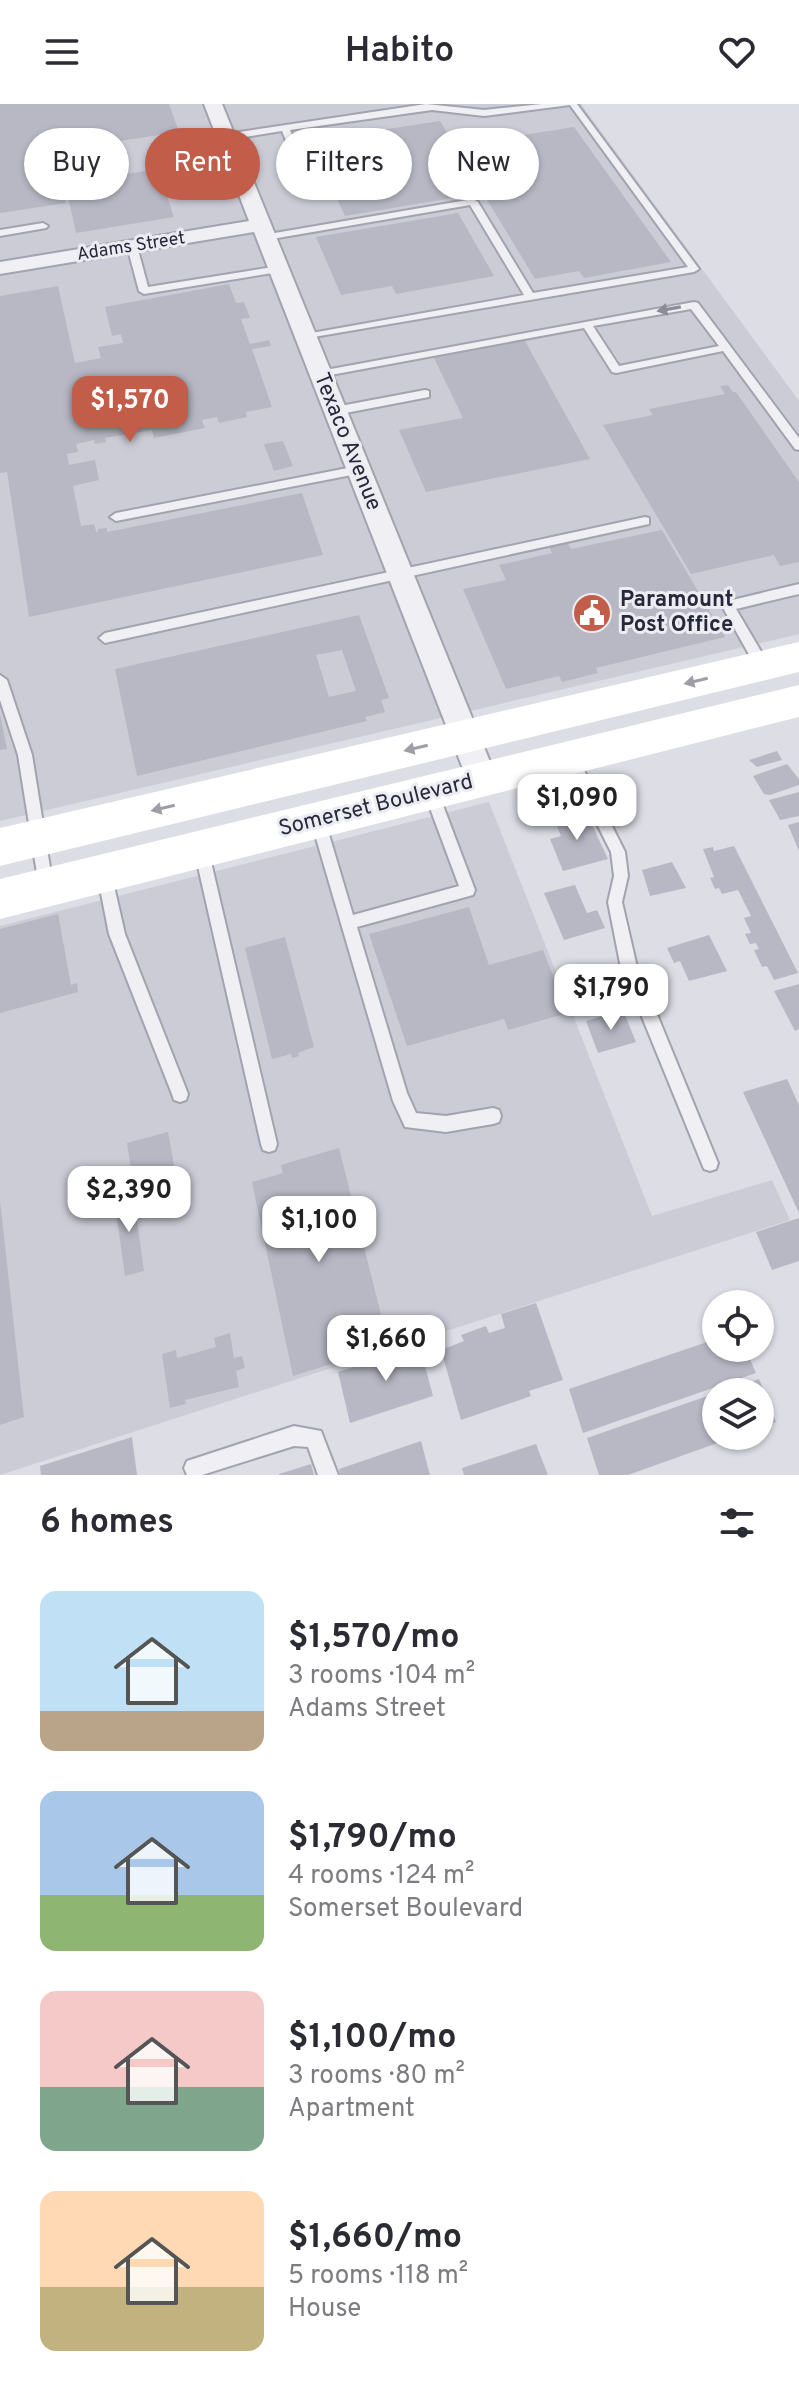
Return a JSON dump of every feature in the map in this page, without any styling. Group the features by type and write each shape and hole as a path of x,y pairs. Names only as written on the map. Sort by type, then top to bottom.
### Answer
{"main road":[{"path":"20,843 781,661"},
{"name":"Somerset Boulevard","path":"0,899 799,701"}],"street":[{"name":"Texaco Avenue","path":"219,105 224,128"},
{"name":"Texaco Avenue","path":"251,200 482,779"},
{"name":"Adams Street","path":"0,268 132,246 264,231"}],"lane":[{"path":"285,128 431,106 484,113 566,104"},
{"path":"306,337 694,269 573,104"},
{"path":"264,231 473,202 530,297"},
{"path":"0,233 43,226"},
{"path":"132,246 144,291 279,269"},
{"path":"320,374 694,305 723,348 799,446"},
{"path":"587,324 616,370 723,348"},
{"path":"335,411 425,394"},
{"path":"116,517 358,470"},
{"path":"105,638 645,521"},
{"path":"781,661 728,606 799,589"},
{"path":"0,680 25,755 20,843 46,888"},
{"path":"571,758 618,852 621,876 615,902 628,963 710,1163"},
{"path":"348,923 468,890 431,792"},
{"path":"318,820 399,1095 411,1121 446,1124 493,1116"},
{"path":"201,849 269,1144"},
{"path":"104,873 117,934 180,1094"},
{"path":"194,1468 294,1436 314,1438 328,1475"}],"shaded area":[{"path":"0,104 581,104 799,401 799,634 0,821"},
{"path":"489,802 652,1216 772,1180 790,1220 0,1475 0,926"}],"building":[{"path":"0,104 169,104 178,128 145,128 145,137 129,140 129,128 24,128 24,200 65,200 66,203 0,213"},
{"path":"440,121 444,128 428,128 428,200 441,200 345,216 338,200 412,200 412,128 394,128"},
{"path":"574,127 671,262 584,278 579,271 535,279 487,200 539,200 539,133"},
{"path":"145,171 145,200 168,200 174,217 76,233 69,200 129,200 129,173"},
{"path":"458,213 494,276 396,294 392,286 341,295 316,237"},
{"path":"229,284 236,303 244,302 250,318 241,319 250,344 269,340 271,346 252,349 272,407 246,412 247,417 219,423 217,417 202,420 205,428 154,438 152,430 105,438 106,442 95,444 94,440 76,444 78,452 67,454 69,465 95,460 99,480 73,486 81,526 94,524 97,534 98,529 107,528 107,532 302,493 323,555 29,617 7,472 0,473 0,296 58,286 75,363 101,358 98,347 123,343 121,334 112,336 105,307"},
{"path":"524,339 590,459 426,492 399,430 463,418 433,356"},
{"path":"728,385 799,482 799,562 780,566 774,555 691,574 603,425 653,415 649,409 725,394 720,386"},
{"path":"283,441 293,466 274,471 264,444"},
{"name":"Paramount Post Office","path":"662,530 725,637 596,668 598,673 562,682 559,676 506,689 463,589 506,580 499,565 552,553 548,544 566,540 571,549"},
{"path":"359,615 389,698 381,700 385,712 365,717 367,721 137,776 115,669","holes":["342,650 356,691 329,697 316,655"]},
{"path":"0,714 7,749 0,750"},
{"path":"777,751 782,760 757,767 749,760"},
{"path":"787,764 799,779 799,785 770,795 764,794 753,776"},
{"path":"799,792 799,816 780,820 769,800"},
{"path":"585,810 608,859 563,871 550,839 561,836 554,819"},
{"path":"799,822 799,851 788,825"},
{"path":"734,846 798,973 774,980 767,966 762,967 754,950 759,949 756,943 750,944 745,934 751,933 744,918 751,916 738,890 722,894 719,888 715,889 710,878 714,877 703,849 713,847 714,851"},
{"path":"672,862 686,888 650,896 642,870"},
{"path":"575,885 587,913 597,910 605,928 564,940 544,893"},
{"path":"469,907 489,965 543,950 568,1013 508,1030 504,1019 407,1046 369,934"},
{"path":"58,914 71,985 77,983 78,992 0,1013 0,929"},
{"path":"709,935 727,971 689,981 680,961 674,963 667,948"},
{"path":"285,937 314,1047 292,1058 291,1054 272,1059 245,948"},
{"path":"799,984 799,1029 795,1031 774,991"},
{"path":"623,1010 636,1042 598,1053 586,1021"},
{"path":"787,1079 799,1105 799,1213 743,1092"},
{"path":"168,1132 181,1204 138,1216 127,1143"},
{"path":"339,1148 389,1346 293,1376 252,1182 283,1173 281,1165"},
{"path":"133,1191 144,1271 125,1276 114,1197"},
{"path":"0,1200 24,1417 0,1425"},
{"path":"799,1218 799,1261 772,1270 756,1232"},
{"path":"536,1303 563,1380 529,1391 531,1396 461,1420 441,1350 464,1341 461,1335 486,1326 489,1333 505,1328 501,1314"},
{"path":"230,1333 234,1358 242,1356 245,1368 236,1371 239,1387 185,1400 186,1404 170,1408 162,1354 176,1350 177,1358 216,1347 214,1338"},
{"path":"418,1340 433,1396 350,1423 338,1372 388,1356 386,1350"},
{"path":"702,1344 702,1362 751,1362 756,1373 742,1378 702,1378 702,1392 583,1433 569,1389"},
{"path":"702,1398 702,1449 628,1475 599,1475 587,1438"},
{"path":"132,1437 137,1475 41,1475 40,1466"},
{"path":"421,1441 430,1475 340,1475 339,1469"},
{"path":"536,1444 548,1475 464,1475 462,1468"},
{"path":"311,1464 314,1475 279,1475 279,1474"}],"place":[{"name":"Paramount Post Office","path":"592,613"}]}
